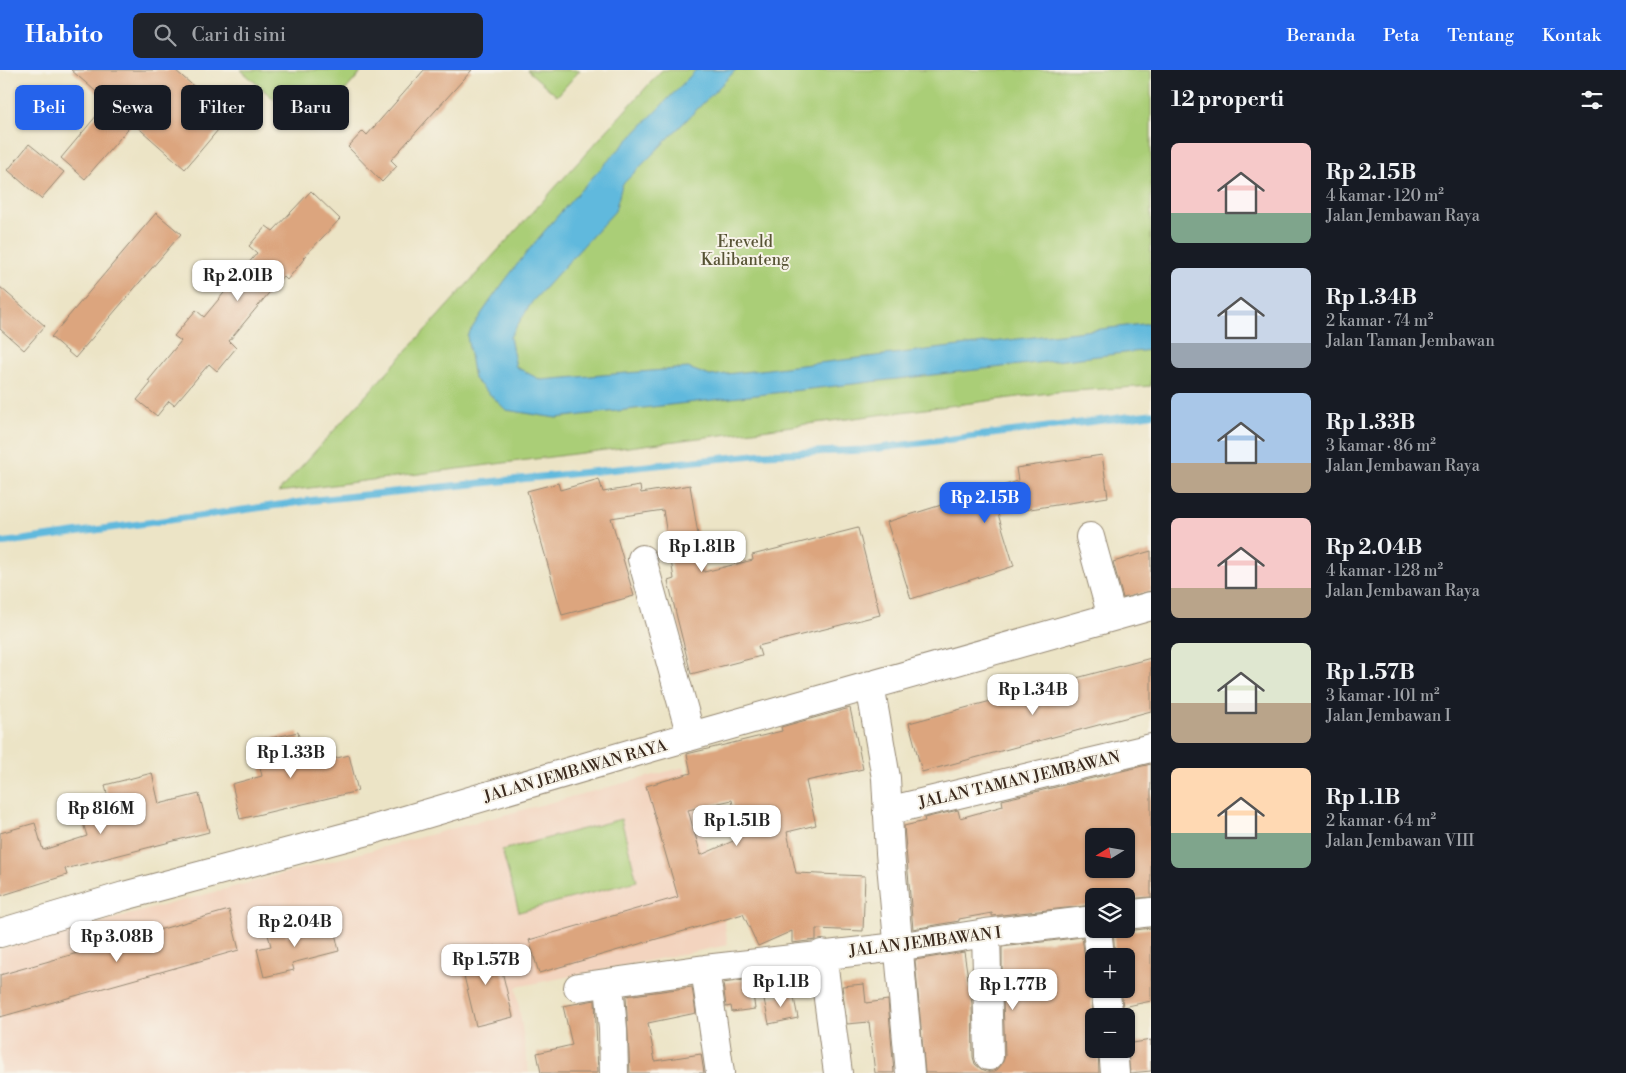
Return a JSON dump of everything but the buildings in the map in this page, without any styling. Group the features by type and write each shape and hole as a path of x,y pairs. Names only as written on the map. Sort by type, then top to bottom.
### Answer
{"street":[{"path":"1090,537 1112,617"},
{"path":"642,559 691,736"},
{"name":"JALAN JEMBAWAN RAYA","path":"0,933 124,896 368,831 691,736 1151,606"},
{"path":"870,685 886,778 898,947 910,1073"},
{"name":"JALAN TAMAN JEMBAWAN","path":"887,811 1151,748"},
{"path":"1135,914 1151,912"},
{"name":"JALAN JEMBAWAN I","path":"578,988 705,969 822,954 898,947 986,933 1085,921"},
{"path":"986,933 989,1056"},
{"path":"822,954 838,1073"},
{"path":"705,969 720,1073"},
{"path":"609,984 614,1073"},
{"path":"1114,1058 1115,1073"}],"shaded area":[{"path":"684,767 718,886 728,945 516,987 529,1073 0,1073 0,949"}],"green space":[{"path":"241,70 363,70 349,86 273,85 273,98 263,89 263,85 258,85"},
{"path":"527,70 580,70 557,96"},
{"name":"Ereveld Kalibanteng","path":"662,70 1151,70 1151,386 1057,392 278,492"},
{"path":"621,819 637,881 519,912 502,850"}],"water":[{"path":"696,70 736,70 622,185 615,211 532,302 510,337 516,367 541,380 688,368 710,376 1151,323 1151,350 556,418 506,410 474,379 467,336 491,299 545,230 604,165"}],"waterway":[{"path":"0,543 316,500 764,454 864,450 1151,414"}]}
